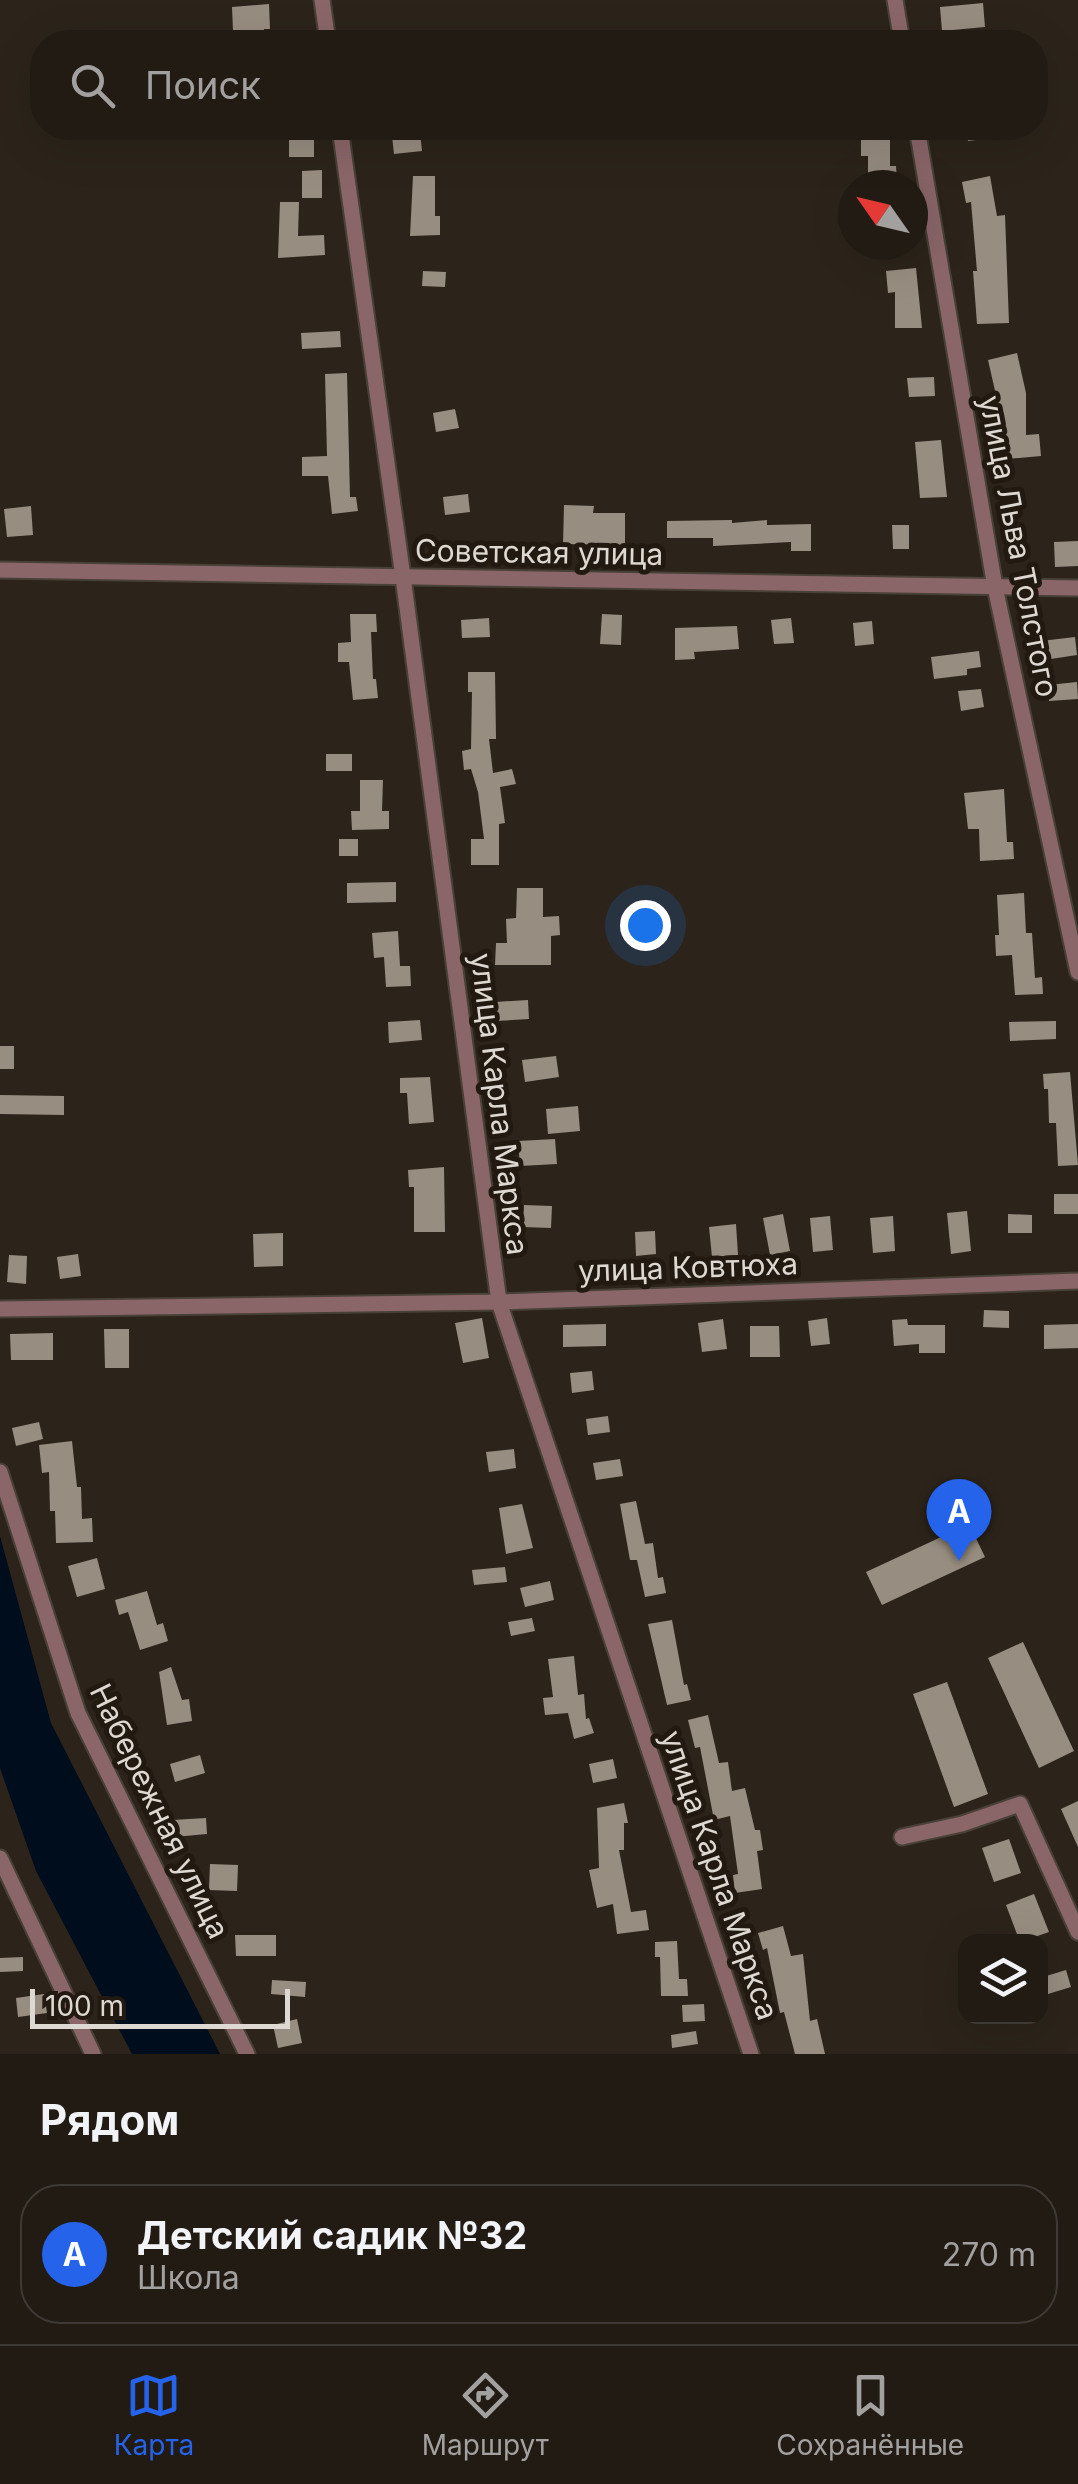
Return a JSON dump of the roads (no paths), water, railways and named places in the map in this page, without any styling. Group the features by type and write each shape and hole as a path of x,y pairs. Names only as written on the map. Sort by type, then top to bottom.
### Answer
{"street":[{"path":"322,0 326,30"},
{"path":"895,0 900,30"},
{"name":"улица Карла Маркса","path":"342,140 404,577 498,1302 752,2054"},
{"name":"улица Льва Толстого","path":"919,140 995,587 1078,972"},
{"name":"Советская улица","path":"0,570 1078,588"},
{"name":"улица Ковтюха","path":"0,1308 498,1302 1078,1281"},
{"name":"Набережная улица","path":"0,1472 78,1713 247,2054"},
{"path":"902,1837 962,1824 1020,1804 1078,1932"},
{"path":"0,1858 93,2054"}],"water":[{"path":"0,1536 51,1723 220,2054 132,2054 36,1871 0,1768"}],"place":[{"name":"Детский садик №32","path":"959,1561"}]}
